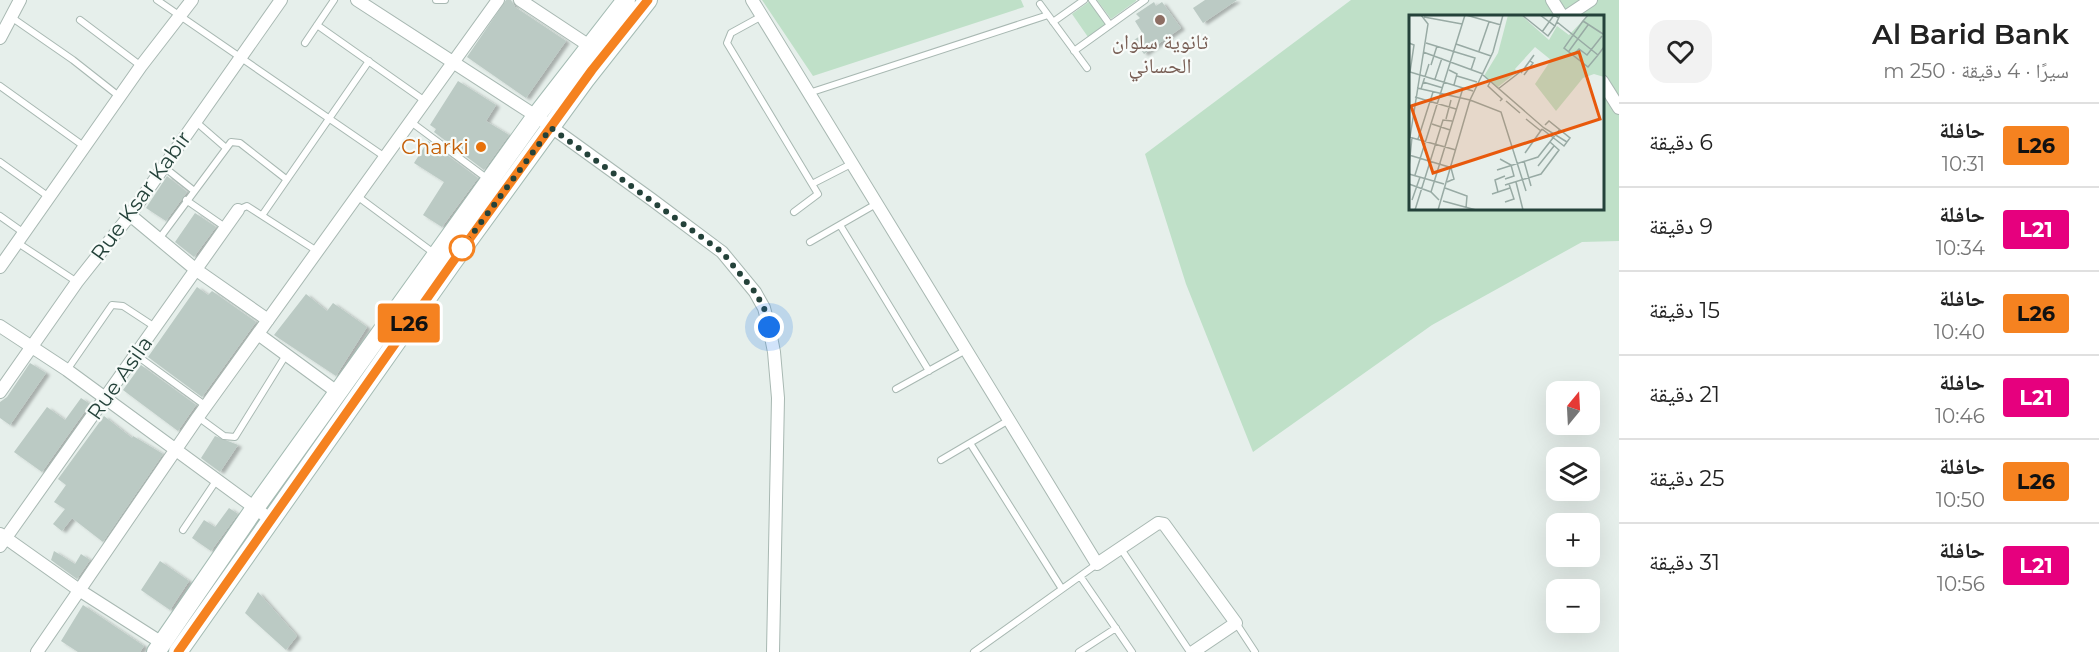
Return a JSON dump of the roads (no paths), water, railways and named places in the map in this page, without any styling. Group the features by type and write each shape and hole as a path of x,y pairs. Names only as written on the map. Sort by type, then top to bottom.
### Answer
{"street":[{"path":"0,38 20,0"},
{"path":"0,267 121,98 141,66 192,0"},
{"name":"Rue Ksar Kabir","path":"0,392 77,282 130,215 280,0"},
{"path":"357,0 536,116 722,252 746,279 764,308 774,352 778,398 773,652"},
{"path":"37,652 177,452 198,417 498,0"},
{"path":"520,0 588,45"},
{"path":"2,539 159,647 255,508 489,180 588,45 626,0"},
{"path":"178,652 270,519 600,60 648,0"},
{"path":"752,0 1097,564 1158,523 1164,524 1236,623 1192,652"},
{"path":"1552,0 1561,15"},
{"path":"1568,15 1591,0"},
{"path":"1604,84 1618,105"},
{"name":"Rue Asila","path":"2,539 105,399 238,210"},
{"path":"130,215 195,269 268,320"},
{"path":"0,326 67,370 270,519"},
{"path":"258,334 337,392"}],"lane":[{"path":"157,0 385,157"},
{"path":"305,43 334,0"},
{"path":"436,0 445,0"},
{"path":"1053,22 1084,0"},
{"path":"1092,0 1110,25"},
{"path":"1074,51 1142,1"},
{"path":"1040,4 1087,68"},
{"path":"808,93 1048,15"},
{"path":"762,16 731,33 728,44 818,195 794,212"},
{"path":"11,17 73,60 121,98"},
{"path":"80,20 141,66"},
{"path":"317,25 426,101"},
{"path":"263,214 369,61"},
{"path":"0,86 85,147"},
{"path":"195,121 226,148"},
{"path":"411,122 489,180"},
{"path":"158,239 193,190 233,142 240,143 286,179"},
{"path":"0,162 49,197"},
{"path":"812,184 851,164"},
{"path":"164,166 193,190"},
{"path":"357,196 436,254"},
{"path":"186,200 225,226"},
{"path":"810,242 876,204"},
{"path":"238,210 248,206 317,252"},
{"path":"0,216 21,238 77,282"},
{"path":"840,225 929,371"},
{"path":"67,370 112,305 123,306 155,327"},
{"path":"896,389 966,350"},
{"path":"136,355 206,406"},
{"path":"198,417 224,436 235,437 286,355"},
{"path":"940,460 1009,420"},
{"path":"970,442 1062,589"},
{"path":"183,530 216,481"},
{"path":"1120,549 1192,652"},
{"path":"974,652 1097,564"},
{"path":"1080,576 1132,652"},
{"path":"1236,623 1255,652"},
{"path":"1079,652 1116,628"}],"place":[{"name":"ثانوية سلوان الحساني","path":"1160,20"},
{"name":"Charki","path":"481,147"}]}
